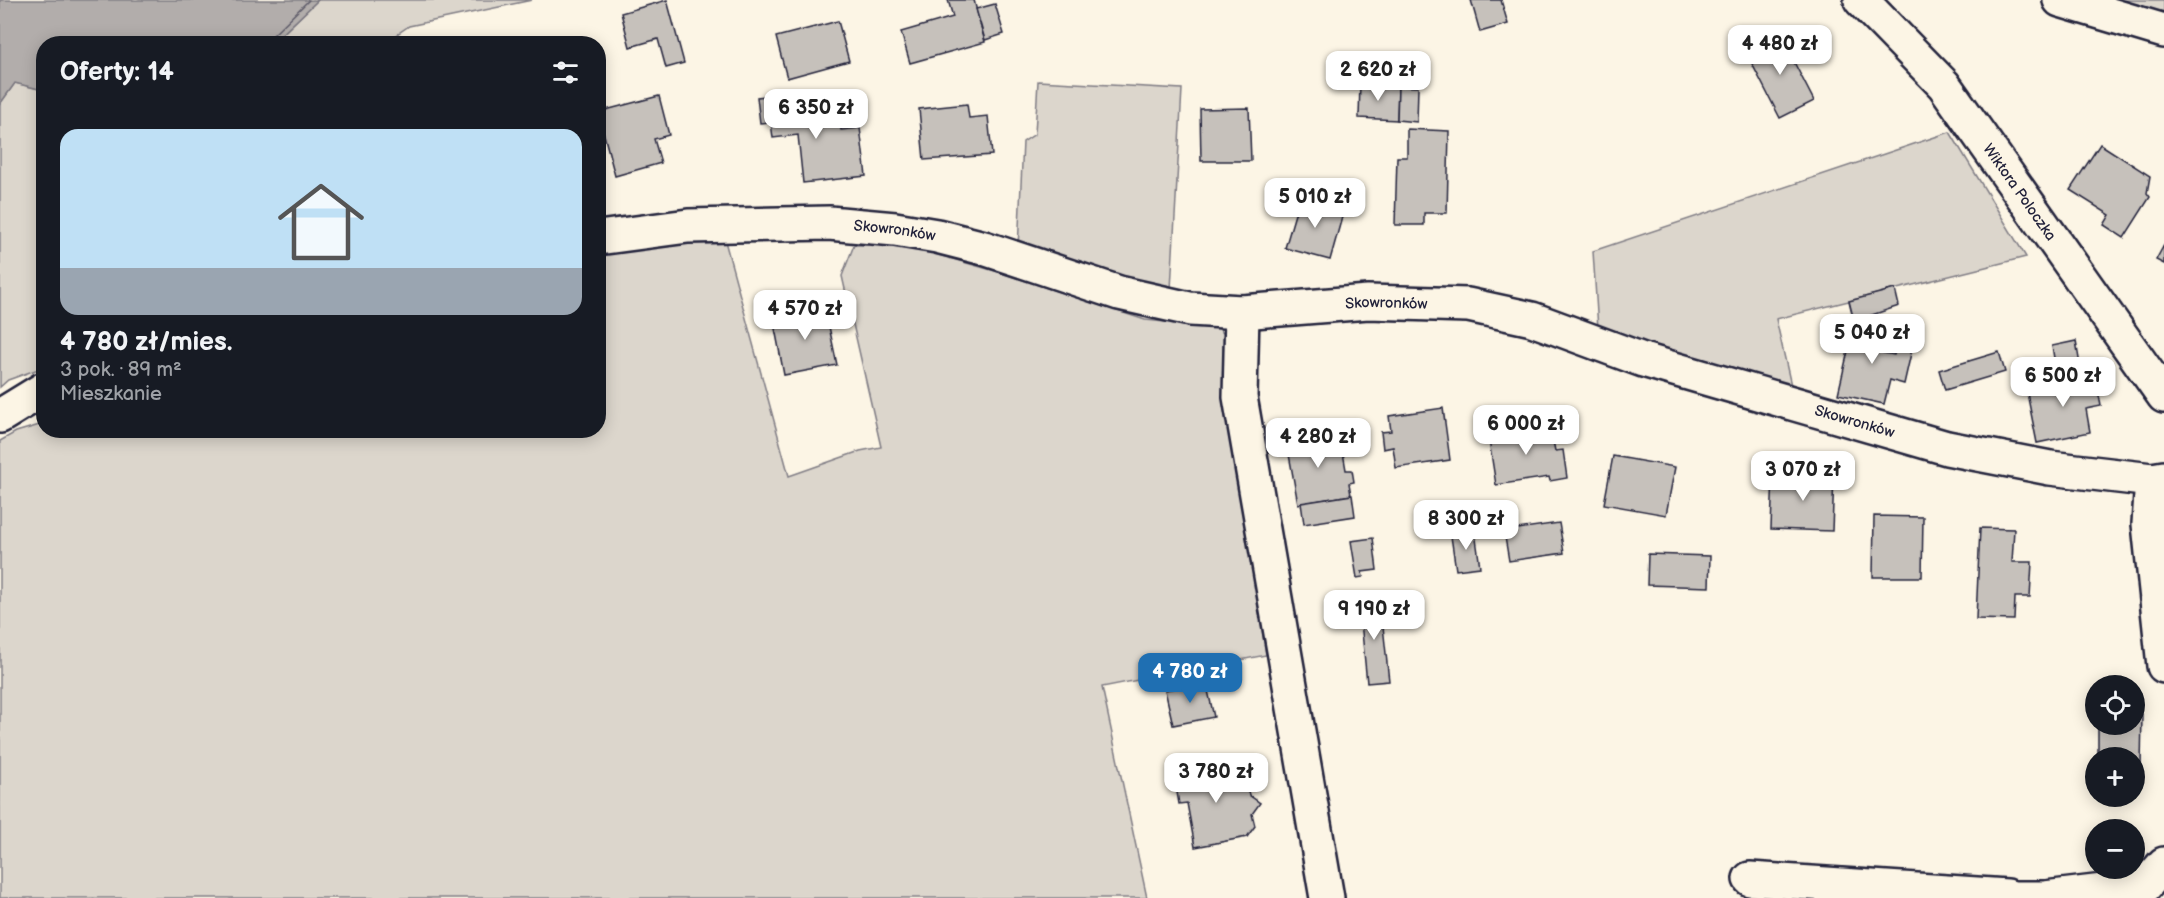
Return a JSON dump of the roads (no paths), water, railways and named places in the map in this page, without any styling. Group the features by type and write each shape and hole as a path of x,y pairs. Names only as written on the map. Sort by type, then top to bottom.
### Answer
{"street":[{"name":"Wiktora Poloczka","path":"1861,0 1944,85 2164,396"},
{"path":"2060,0 2164,31"},
{"name":"Skowronków","path":"606,237 688,226 760,224 829,224 896,229 984,248 1149,301 1190,309 1242,312 1368,302 1447,303 1484,308 1532,319 1643,360 1947,448 2050,468 2158,479"},
{"path":"1242,312 1240,397 1327,898"},
{"path":"0,416 36,394"},
{"path":"2158,479 2149,524 2164,666"},
{"path":"1750,879 2045,898 2145,886 2164,864"}],"water":[{"path":"0,0 318,0 280,36 36,36 36,88 15,83 0,104"}]}
